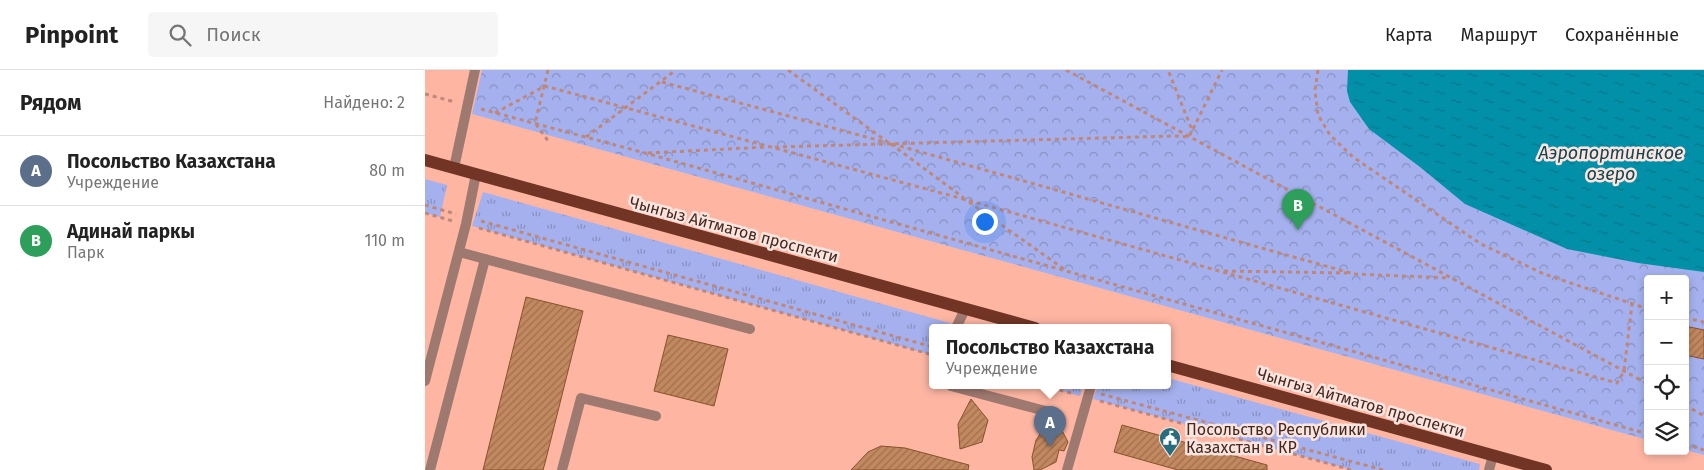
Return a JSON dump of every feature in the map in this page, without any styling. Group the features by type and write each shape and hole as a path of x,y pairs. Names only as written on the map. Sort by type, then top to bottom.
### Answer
{"main road":[{"name":"Чынгыз Айтматов проспекти","path":"425,160 1020,324"},
{"name":"Чынгыз Айтматов проспекти","path":"1171,366 1546,470"}],"street":[{"path":"454,168 475,70"},
{"path":"425,380 467,221 476,174"},
{"path":"459,252 750,329"},
{"path":"430,470 485,259"},
{"path":"958,324 965,309"},
{"path":"962,389 1053,413"},
{"path":"1067,470 1089,391"},
{"path":"562,470 581,398 656,416"},
{"path":"1489,470 1493,456"}],"path":[{"path":"535,123 548,70"},
{"path":"586,138 677,70"},
{"path":"788,70 1067,271"},
{"path":"1066,70 1644,382"},
{"path":"1169,70 1192,130"},
{"path":"1189,137 1222,70"},
{"path":"1318,70 1315,90 1318,115 1330,135 1353,157 1481,244 1545,274 1644,308"},
{"path":"662,82 889,143 1354,274"},
{"path":"495,113 545,86 967,200 1617,383 1624,371 1632,304"},
{"path":"425,94 455,102"},
{"path":"477,109 645,153 1644,433"},
{"path":"535,123 549,142"},
{"path":"645,153 889,143 1189,137"},
{"path":"425,205 522,240 929,354"},
{"path":"425,213 524,231 929,346"},
{"path":"522,240 524,231"},
{"path":"1218,271 1451,278"},
{"path":"1689,319 1704,322"},
{"path":"1071,389 1089,391 1383,470"},
{"path":"1089,391 1352,470"},
{"path":"1689,407 1704,416"},
{"path":"1689,445 1704,450"}],"green space":[{"path":"482,70 1704,70 1704,455 1689,451 1689,275 1644,275 1644,439 472,114"},
{"path":"425,179 447,185 440,217 425,213"},
{"path":"483,192 950,323 929,324 929,354 472,226"},
{"path":"1171,379 1480,464 1479,470 1352,470 1093,399 1097,389 1171,389"},
{"path":"1055,389 1082,389 1080,396"}],"water":[{"name":"Аэропортинское озеро","path":"1348,70 1704,70 1704,272 1638,263 1567,249 1465,204 1369,129 1350,102 1347,91"}],"building":[{"path":"526,297 583,311 543,470 483,470"},
{"path":"1689,327 1704,330 1704,359 1689,356"},
{"path":"668,335 728,349 714,406 654,391"},
{"path":"971,399 988,420 982,442 960,449 958,424"},
{"path":"1057,421 1068,442 1064,451 1059,450 1056,462 1040,470 1034,470 1032,457 1036,440 1045,427"},
{"path":"1122,425 1267,465 1267,470 1178,470 1114,452"},
{"path":"881,446 905,448 969,465 968,470 851,470 868,452"}],"place":[{"name":"Адинай паркы","path":"1298,230"},
{"name":"Посольство Казахстана","path":"1050,447"},
{"name":"Посольство Республики Казахстан в КР","path":"1170,457"}]}
